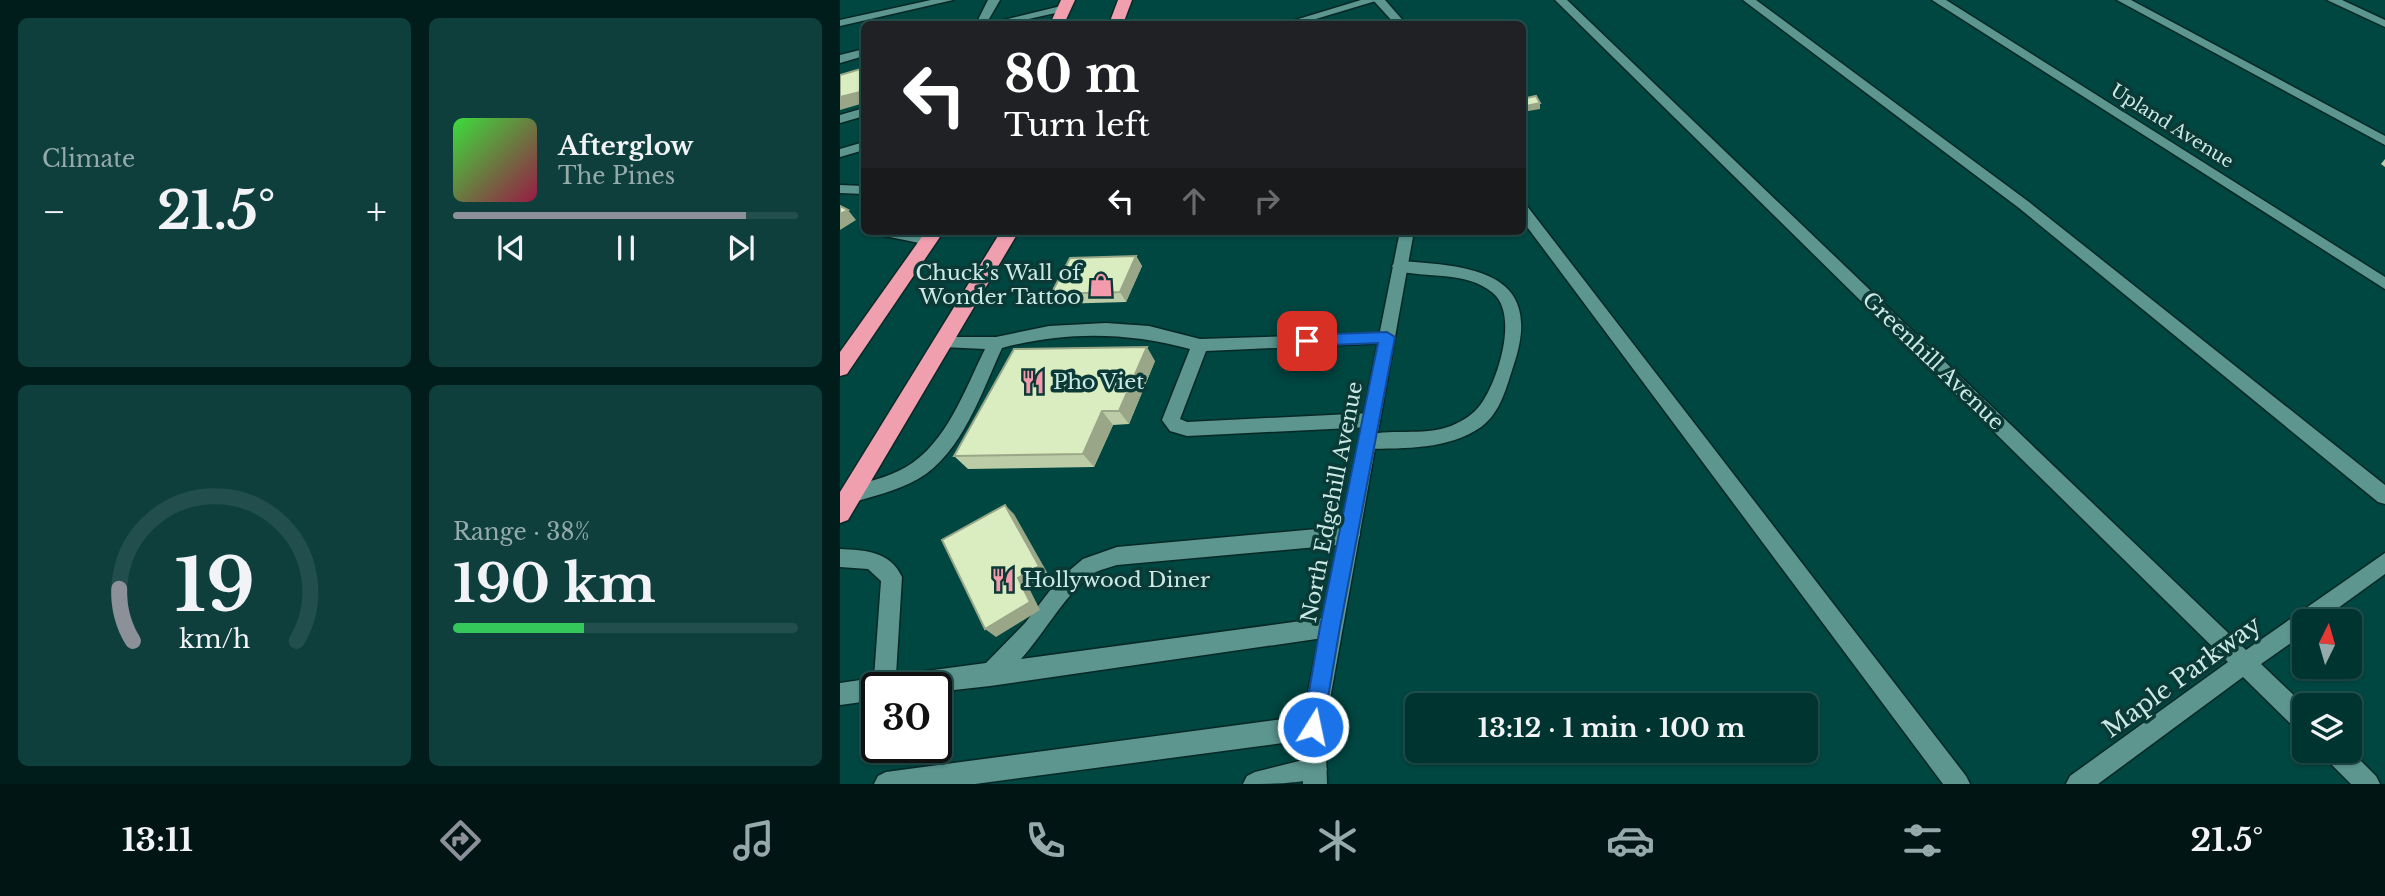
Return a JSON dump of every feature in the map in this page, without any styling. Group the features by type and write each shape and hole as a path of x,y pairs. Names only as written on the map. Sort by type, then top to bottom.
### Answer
{"highway":[{"path":"1117,21 1125,0"},
{"path":"1058,21 1067,4"},
{"path":"840,368 932,235"},
{"path":"845,504 1008,235"}],"street":[{"path":"840,23 947,0"},
{"path":"983,21 994,0"},
{"path":"1299,21 1373,0"},
{"path":"1379,0 1398,21"},
{"name":"Greenhill Avenue","path":"1561,0 2292,709"},
{"path":"1749,0 2024,205 2385,496"},
{"name":"Upland Avenue","path":"1938,0 2385,284"},
{"path":"2123,0 2385,141"},
{"path":"2333,0 2385,24"},
{"path":"1004,21 1067,4"},
{"path":"840,58 861,54"},
{"path":"840,119 861,113"},
{"path":"840,153 861,147"},
{"path":"840,189 861,190"},
{"path":"1526,214 1958,784"},
{"name":"North Edgehill Avenue","path":"1315,776 1313,727 1406,235"},
{"path":"1367,442 1439,438 1464,429 1483,417 1491,406 1511,346 1514,313 1506,296 1494,285 1475,276 1447,270 1401,267"},
{"path":"943,341 996,343 1023,335 1075,331 1142,331 1200,345 1387,337"},
{"path":"845,504 913,473 930,461 944,444 996,343"},
{"path":"1200,345 1171,420 1176,426 1187,429 1371,420"},
{"path":"990,675 1033,630 1065,587 1090,565 1117,556 1350,535"},
{"path":"840,558 873,560 892,577 885,672"},
{"name":"Maple Parkway","path":"2078,784 2385,562"},
{"path":"952,680 1330,627"},
{"path":"840,694 861,691"},
{"path":"886,784 1313,727"},
{"path":"2346,763 2368,784"},
{"path":"1255,784 1315,776"}],"building":[{"path":"861,69 861,92 840,97 840,75"},
{"path":"1536,96 1540,103 1526,106 1526,98"},
{"path":"840,206 848,210 840,214"},
{"path":"1136,256 1120,292 1051,294 1070,258"},
{"path":"1147,347 1119,411 1102,411 1083,454 954,456 1014,349"},
{"name":"Hollywood Diner","path":"1005,505 1039,566 1018,578 1030,602 985,629 942,540"}],"place":[{"name":"Chuck’s Wall of Wonder Tattoo","path":"1101,285"},
{"name":"Pho Viet","path":"1033,382"},
{"name":"Hollywood Diner","path":"1003,580"}],"route":[{"path":"1307,341 1387,337 1313,727"}]}
